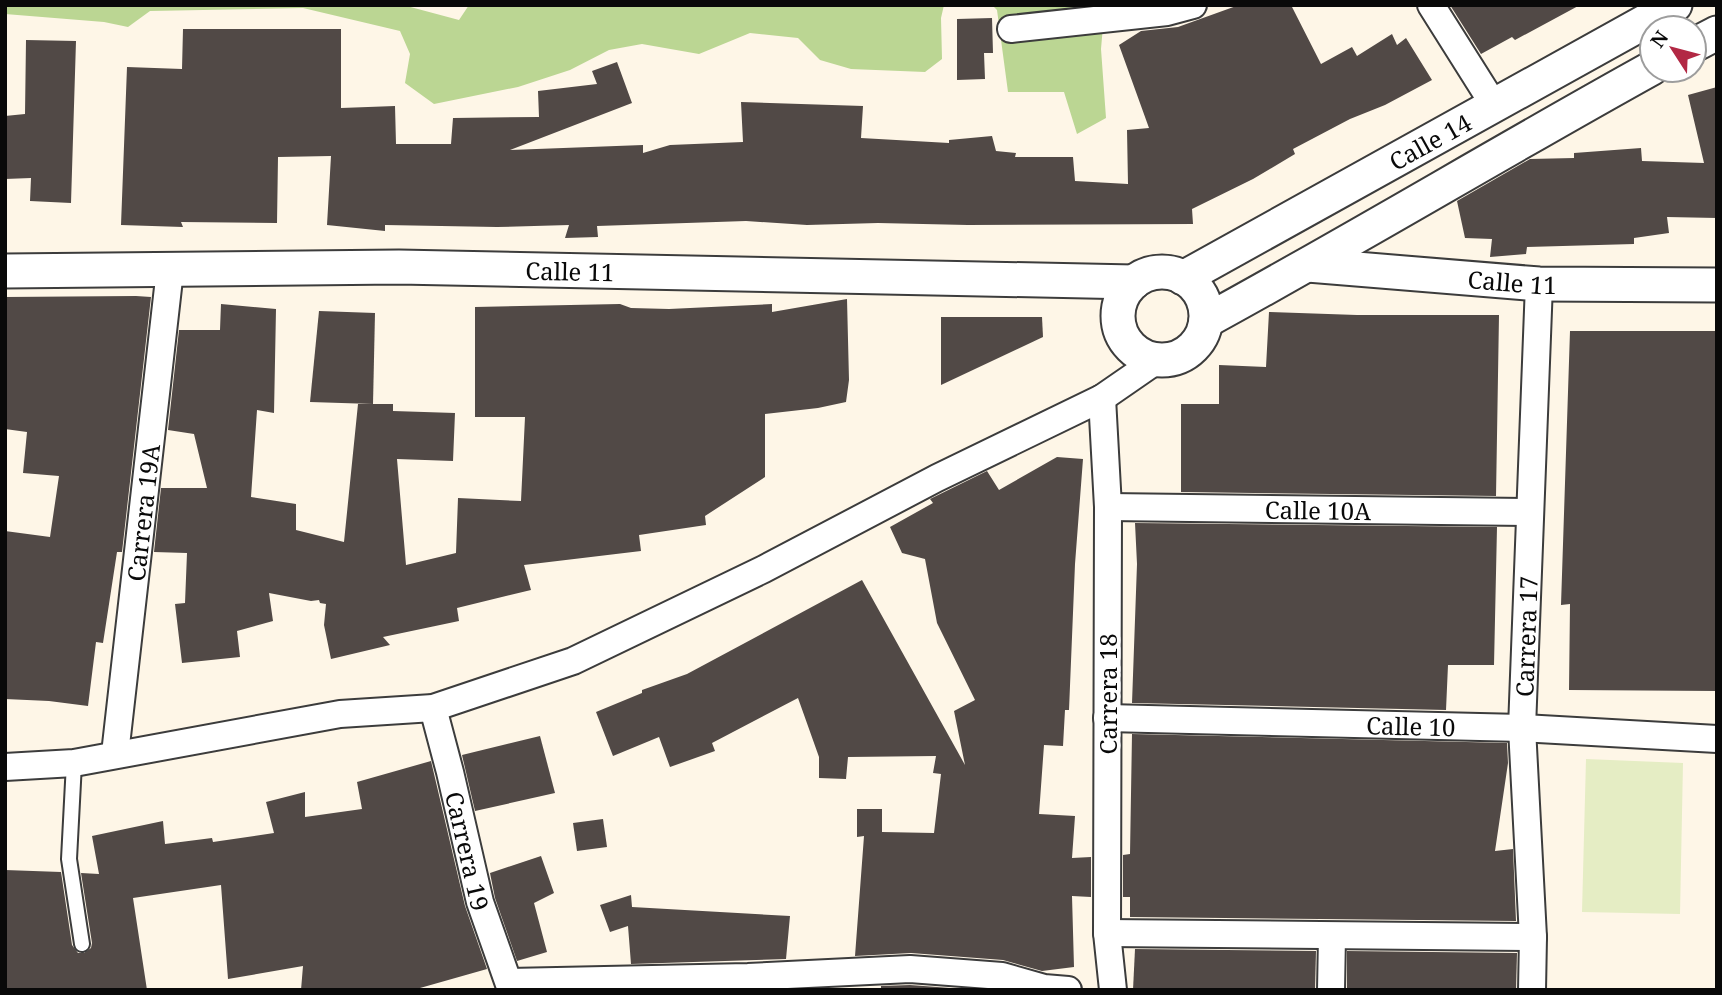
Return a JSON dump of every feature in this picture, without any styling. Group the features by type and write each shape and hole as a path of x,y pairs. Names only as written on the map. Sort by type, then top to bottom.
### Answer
{"street":[{"path":"1011,29 1167,12 1193,5"},
{"path":"1431,5 1494,105"},
{"name":"Calle 14","path":"1183,278 1675,5"},
{"name":"Calle 14","path":"1206,321 1638,76"},
{"name":"Calle 11","path":"1308,265 1539,284 1717,285"},
{"name":"Calle 11","path":"5,271 399,267 1135,282"},
{"name":"Carrera 19A","path":"115,754 170,270"},
{"path":"1167,272 1183,278 1196,288 1204,303 1206,321 1200,337 1189,351 1174,359 1157,360 1141,355 1127,344 1119,328 1118,311 1123,295 1135,282 1150,274 1167,272"},
{"name":"Carrera 17","path":"1532,990 1533,937 1522,728 1539,284"},
{"path":"5,767 74,763 340,714 433,708 573,660 764,569 937,478 1102,398 1157,360"},
{"name":"Carrera 18","path":"1102,398 1108,507 1107,933 1113,990"},
{"name":"Calle 10A","path":"1108,507 1529,512"},
{"name":"Carrera 19","path":"433,708 480,902 510,986"},
{"name":"Calle 10","path":"1107,718 1522,728 1717,739"},
{"path":"1107,933 1533,937"},
{"path":"1331,990 1332,936"},
{"path":"510,986 910,969 1002,976 1044,988 1068,990"}],"lane":[{"path":"74,763 69,859 82,944"}],"green space":[{"path":"5,5 403,5 459,20 469,5 944,5 941,18 942,59 925,72 851,69 820,60 798,38 750,33 699,54 642,44 609,50 570,70 518,87 434,104 405,83 410,54 400,31 303,8 150,11 128,27 104,22 5,14"},
{"path":"992,5 1129,5 1104,14 1101,49 1106,118 1077,134 1064,92 1008,92 997,10"},
{"path":"1586,759 1683,763 1680,914 1582,912"}],"building":[{"path":"1239,5 1291,5 1321,64 1352,47 1357,56 1392,34 1397,45 1406,38 1432,80 1293,149 1295,154 1253,179 1192,209 1193,224 807,225 746,221 597,226 598,237 565,238 569,225 385,225 385,231 327,225 331,156 278,157 277,223 181,222 183,227 121,225 127,67 182,69 183,29 341,29 341,108 395,106 396,144 451,144 453,118 539,117 538,91 597,84 592,71 617,62 632,103 510,150 643,145 643,153 670,145 743,142 741,102 863,106 861,138 949,143 949,140 992,136 996,151 1016,153 1015,157 1073,157 1075,181 1128,184 1127,130 1149,128 1119,45 1141,31 1178,27"},
{"path":"1450,5 1580,5 1515,40 1512,37 1481,54"},
{"path":"992,18 993,53 984,53 985,79 957,80 957,19"},
{"path":"26,40 76,41 71,203 30,201 31,178 5,179 5,116 25,114"},
{"path":"1717,87 1717,218 1667,217 1669,233 1634,238 1634,244 1527,247 1526,254 1490,257 1492,239 1465,238 1457,201 1530,159 1574,158 1574,153 1641,148 1642,161 1704,163 1688,95"},
{"path":"5,297 151,297 122,552 117,552 103,643 96,642 88,706 5,699 5,531 50,537 59,476 23,473 27,432 5,429"},
{"path":"847,299 849,380 846,402 765,414 765,477 705,516 706,525 639,535 641,551 524,565 531,590 457,608 459,621 383,637 390,645 331,659 324,625 326,604 320,603 319,600 269,593 273,621 237,631 240,657 182,663 175,604 185,603 187,553 154,552 161,488 207,488 194,434 168,430 179,330 220,330 221,304 276,309 274,413 257,410 251,497 296,504 296,530 344,542 358,404 393,404 393,411 455,413 453,461 397,459 406,565 456,553 458,498 521,501 525,417 475,417 475,307 620,304 631,308 669,309 772,304 772,312"},
{"path":"319,311 375,313 373,404 310,402"},
{"path":"1269,312 1499,315 1496,496 1181,492 1181,404 1219,404 1219,365 1266,367"},
{"path":"941,317 1042,317 1043,337 941,385"},
{"path":"1570,331 1717,331 1717,691 1569,690 1570,604 1561,605"},
{"path":"1057,457 1083,459 1075,564 1069,710 1065,710 1063,746 1044,745 1039,814 1075,816 1072,858 1091,857 1091,897 1072,896 1074,967 1042,971 1003,960 911,953 855,956 864,836 857,837 857,809 882,809 882,832 934,833 941,774 933,773 936,756 848,757 846,779 819,778 819,757 798,698 712,743 715,751 670,767 659,737 613,756 596,712 642,693 642,690 687,674 862,580 965,765 954,711 975,700 937,623 925,559 902,553 890,527 933,503 930,499 987,471 999,490"},
{"path":"1135,523 1497,527 1494,665 1448,665 1446,710 1132,703 1137,564"},
{"path":"1132,734 1507,743 1508,763 1495,851 1513,849 1516,921 1130,917 1130,897 1123,897 1123,855 1130,854"},
{"path":"540,736 555,793 475,811 462,755"},
{"path":"431,761 465,906 487,969 413,990 301,990 303,966 228,979 221,885 133,898 147,990 5,990 5,870 61,872 72,945 78,953 84,953 91,948 92,943 81,873 99,874 92,836 163,821 165,844 212,838 213,842 274,833 266,802 305,792 305,817 362,809 357,782"},
{"path":"603,819 607,847 577,851 573,823"},
{"path":"541,856 554,893 534,903 547,952 517,961 495,898 490,873"},
{"path":"631,895 632,907 790,916 786,959 631,964 628,926 610,932 600,905"},
{"path":"1135,949 1316,951 1315,990 1133,990"},
{"path":"1347,951 1517,953 1516,990 1347,990"},
{"path":"910,985 964,990 881,990 881,986"}]}
